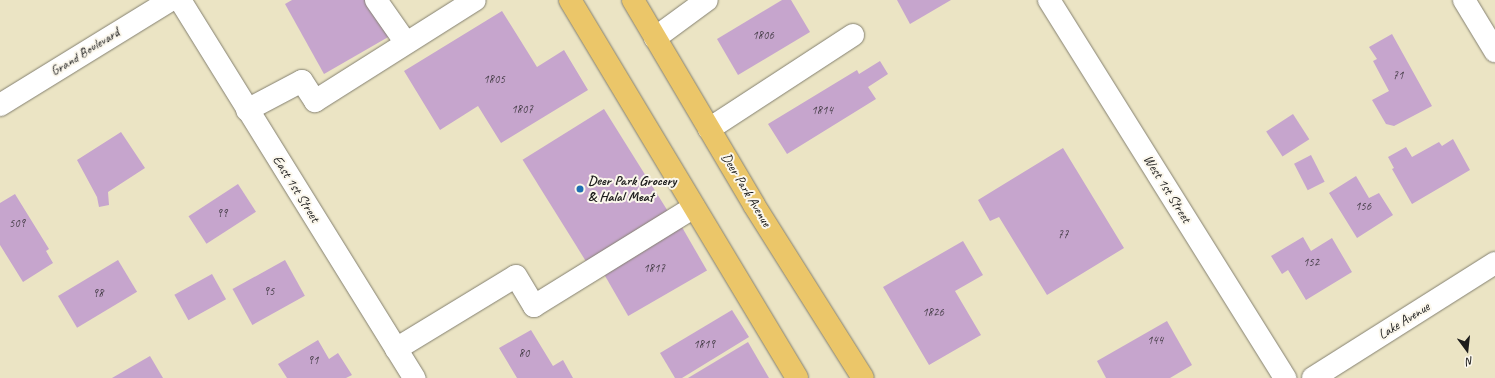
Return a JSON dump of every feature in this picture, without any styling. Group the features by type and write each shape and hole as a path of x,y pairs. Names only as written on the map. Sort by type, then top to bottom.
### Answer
{"main road":[{"path":"570,0 797,378"},
{"name":"Deer Park Avenue","path":"633,0 754,206 863,378"}],"street":[{"name":"Grand Boulevard","path":"0,105 171,0"},
{"name":"East 1st Street","path":"180,0 414,378"},
{"path":"376,0 406,43"},
{"path":"247,110 302,81 315,101 475,0"},
{"path":"655,38 707,0"},
{"name":"West 1st Street","path":"1049,0 1285,378"},
{"path":"1464,0 1495,51"},
{"path":"709,129 854,35"},
{"path":"396,349 516,276 534,306 694,207"},
{"name":"Lake Avenue","path":"1313,378 1495,263"}],"building":[{"path":"292,0 369,0 390,36 324,74 285,4"},
{"path":"782,0 791,0 810,32 738,75 717,39"},
{"path":"897,0 951,0 910,24"},
{"path":"502,11 537,67 564,50 588,90 501,143 478,106 440,130 404,71"},
{"path":"1392,34 1432,106 1394,126 1386,124 1372,100 1389,91 1373,61 1377,59 1369,47"},
{"path":"880,61 888,74 868,87 876,99 787,154 768,124 857,70 859,74"},
{"path":"604,109 668,211 586,262 523,160"},
{"path":"1293,114 1309,139 1283,157 1266,131"},
{"path":"121,132 145,168 108,192 109,205 99,207 97,197 77,160"},
{"path":"1453,139 1470,170 1412,204 1392,169 1394,168 1388,157 1406,147 1412,157 1439,142 1442,146"},
{"path":"1063,148 1124,248 1047,295 999,217 990,221 978,200"},
{"path":"1311,155 1325,182 1308,190 1294,164"},
{"path":"1356,176 1369,198 1379,193 1393,215 1357,238 1329,193"},
{"path":"238,184 256,212 206,244 189,216"},
{"path":"15,194 49,249 46,251 53,263 23,282 0,245 0,203"},
{"path":"679,222 707,270 628,316 600,268"},
{"path":"1303,237 1311,251 1332,238 1352,272 1306,300 1288,270 1282,274 1271,256"},
{"path":"963,241 983,275 955,291 981,335 929,365 883,287"},
{"path":"118,260 137,292 77,328 58,296"},
{"path":"285,260 305,296 252,325 233,289"},
{"path":"212,274 226,299 188,320 174,295"},
{"path":"732,310 749,337 682,378 675,378 660,353"},
{"path":"1167,321 1192,365 1170,378 1106,378 1097,361"},
{"path":"531,330 553,366 563,360 573,378 517,378 499,348"},
{"path":"318,340 329,359 338,353 352,375 346,378 287,378 278,364"},
{"path":"748,342 769,378 688,378"},
{"path":"150,356 163,378 112,378"}],"place":[{"name":"Deer Park Grocery & Halal Meat","path":"580,189"}]}
